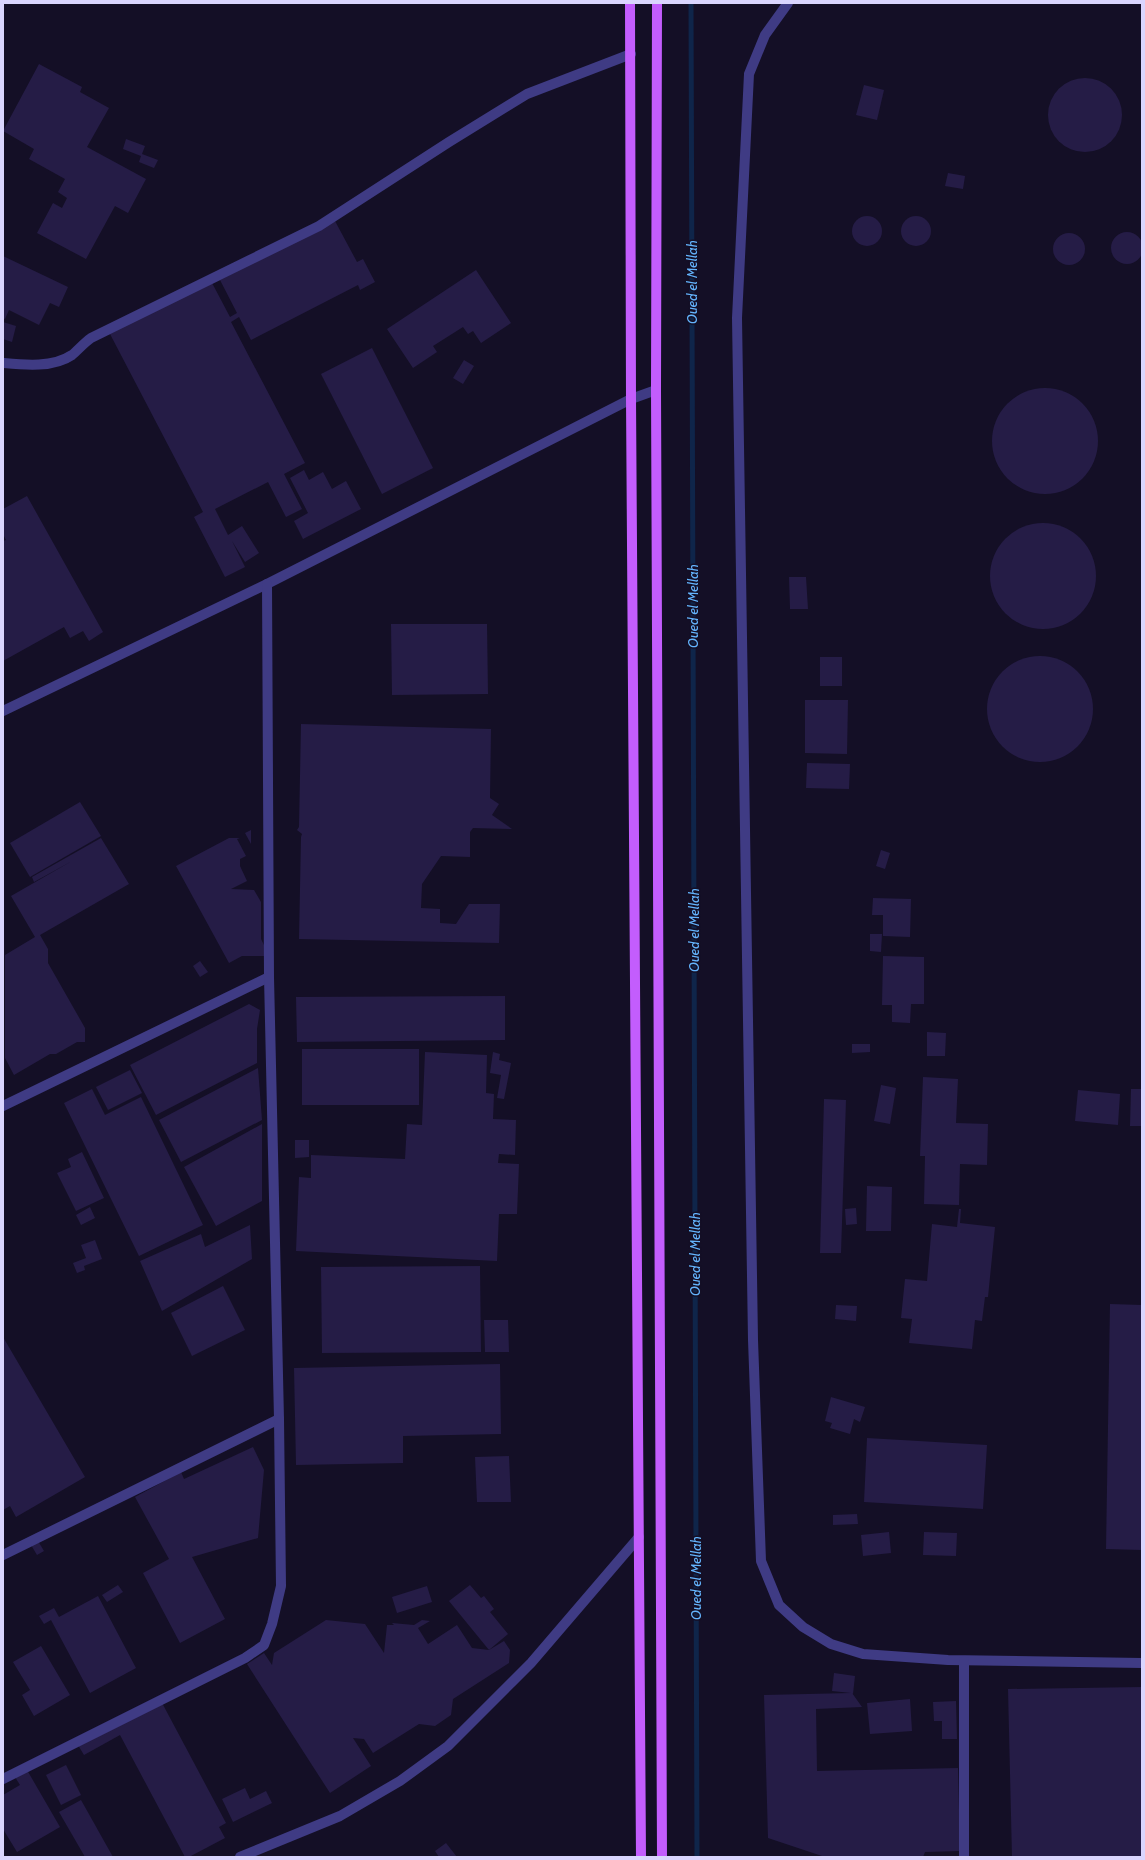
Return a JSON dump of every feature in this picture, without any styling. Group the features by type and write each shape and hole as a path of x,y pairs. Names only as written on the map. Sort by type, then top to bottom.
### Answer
{"main road":[{"path":"630,3 631,400 641,1857"},
{"path":"657,3 656,390 662,1857"}],"street":[{"path":"788,3 765,35 749,74 737,318 753,1340 762,1561 779,1604 803,1627 831,1644 863,1654 964,1660 1142,1663"},
{"path":"3,363 26,365 51,362 70,356 91,338 319,226 449,142 527,94 631,54"},
{"path":"3,711 266,584 631,400 656,390"},
{"path":"3,1779 245,1658 264,1645 272,1624 280,1586 279,1419 269,977 266,584"},
{"path":"3,1106 269,977"},
{"path":"3,1555 279,1419"},
{"path":"240,1857 340,1816 400,1781 448,1746 531,1663 639,1536"},
{"path":"964,1660 964,1857"}],"building":[{"path":"39,64 82,87 80,92 109,108 87,147 146,179 128,213 115,206 86,259 37,233 53,203 62,208 67,198 58,192 65,179 29,159 34,149 3,131"},
{"path":"1085,78 1099,81 1111,89 1119,101 1122,115 1119,129 1111,141 1099,149 1085,152 1071,149 1059,141 1051,129 1048,115 1051,101 1059,89 1071,81"},
{"path":"864,85 884,90 877,120 856,115"},
{"path":"126,139 145,146 142,154 158,160 154,168 139,162 141,156 123,149"},
{"path":"948,173 965,176 963,189 945,186"},
{"path":"867,216 873,217 881,225 881,237 873,245 867,246 861,245 853,237 852,231 853,225 861,217"},
{"path":"916,216 922,217 930,225 930,237 922,245 916,246 910,245 902,237 901,231 902,225 910,217"},
{"path":"335,221 357,262 363,259 375,282 360,290 358,285 251,340 239,317 231,322 305,463 284,474 302,509 286,517 268,482 215,509 228,535 242,526 259,553 245,562 232,541 245,567 225,577 194,517 203,512 110,334 211,281 230,317 237,313 220,280"},
{"path":"1124,232 1130,232 1140,239 1143,248 1142,254 1136,261 1130,264 1124,264 1114,257 1111,251 1111,245 1118,235"},
{"path":"1066,233 1072,233 1082,240 1085,249 1084,255 1078,262 1072,265 1066,265 1056,258 1053,252 1053,246 1060,236"},
{"path":"3,256 68,287 59,307 50,303 39,325 9,310 5,319 3,318"},
{"path":"476,270 511,323 481,343 473,331 468,334 463,327 433,346 437,352 413,368 387,329"},
{"path":"3,322 16,326 12,342 3,339"},
{"path":"372,348 433,468 382,494 321,374"},
{"path":"464,360 474,366 463,384 453,378"},
{"path":"1045,388 1065,392 1083,403 1094,421 1098,441 1094,461 1083,479 1065,490 1045,494 1025,490 1007,479 996,461 992,441 996,421 1007,403 1025,392"},
{"path":"304,470 309,480 323,472 332,489 346,481 361,509 303,539 294,521 308,513 290,478"},
{"path":"27,496 103,632 89,641 83,631 70,638 64,627 3,661 3,541 6,540 3,534 3,509"},
{"path":"1043,523 1063,527 1081,538 1092,556 1096,576 1092,596 1081,614 1063,625 1043,629 1023,625 1005,614 994,596 990,576 994,556 1005,538 1023,527"},
{"path":"789,577 806,577 808,609 790,609"},
{"path":"391,624 487,624 488,694 392,695"},
{"path":"1040,656 1060,660 1078,671 1089,689 1093,709 1089,729 1078,747 1060,758 1040,762 1020,758 1002,747 991,729 987,709 991,689 1002,671 1020,660"},
{"path":"820,657 842,657 842,686 820,686"},
{"path":"805,700 848,700 847,754 805,753"},
{"path":"301,724 491,729 490,798 499,804 492,815 512,829 473,828 470,832 470,857 441,856 422,884 421,908 440,909 440,923 456,924 469,904 500,904 499,943 299,939 302,834 297,830 299,827"},
{"path":"807,763 850,764 849,789 806,788"},
{"path":"80,802 101,836 30,877 10,843"},
{"path":"251,830 251,844 245,833"},
{"path":"101,838 129,884 40,935 48,949 48,963 85,1028 85,1042 77,1042 56,1054 50,1054 14,1075 5,1058 5,955 35,937 11,896 72,861 34,882 32,877"},
{"path":"229,838 240,838 237,839 246,856 240,859 240,866 247,881 231,889 254,890 261,902 261,939 264,945 264,956 242,956 229,963 176,866"},
{"path":"881,850 890,853 885,869 876,866"},
{"path":"873,898 911,899 910,937 883,936 883,915 872,915"},
{"path":"870,934 882,934 881,952 870,951"},
{"path":"883,956 924,957 924,1004 911,1004 910,1023 892,1022 892,1005 882,1005"},
{"path":"200,961 208,972 200,977 193,966"},
{"path":"505,996 505,1040 297,1042 296,997"},
{"path":"249,1004 260,1010 257,1029 257,1063 156,1115 130,1065"},
{"path":"927,1032 946,1033 945,1056 927,1056"},
{"path":"852,1044 870,1044 870,1052 852,1053"},
{"path":"302,1049 419,1049 419,1105 302,1105"},
{"path":"425,1052 487,1055 486,1093 494,1094 493,1119 516,1120 515,1155 499,1154 498,1163 519,1164 517,1214 499,1214 497,1261 296,1251 299,1177 311,1178 311,1155 405,1159 407,1124 422,1125"},
{"path":"493,1052 500,1054 499,1060 511,1063 504,1099 497,1098 501,1075 490,1073"},
{"path":"258,1068 262,1120 181,1162 159,1120"},
{"path":"130,1070 142,1093 108,1110 96,1087"},
{"path":"923,1077 958,1079 956,1123 988,1124 987,1165 960,1164 959,1205 924,1204 925,1156 920,1156"},
{"path":"881,1085 896,1088 890,1124 874,1121"},
{"path":"92,1089 105,1115 141,1097 203,1225 139,1256 64,1103"},
{"path":"1131,1089 1142,1089 1142,1126 1130,1126"},
{"path":"1078,1090 1120,1094 1118,1125 1075,1121"},
{"path":"824,1099 846,1100 841,1253 820,1253"},
{"path":"262,1124 262,1201 216,1226 184,1167"},
{"path":"295,1140 309,1140 309,1157 295,1158"},
{"path":"82,1152 104,1198 76,1211 57,1173 71,1167 68,1159"},
{"path":"867,1186 892,1187 891,1231 866,1231"},
{"path":"90,1207 95,1218 81,1225 76,1215"},
{"path":"856,1208 857,1224 846,1225 845,1209"},
{"path":"959,1209 961,1209 960,1223 995,1227 988,1297 985,1297 982,1321 975,1320 972,1349 909,1343 912,1319 901,1318 905,1279 927,1281 932,1224 957,1227"},
{"path":"250,1225 252,1259 162,1311 140,1261 201,1234 205,1247"},
{"path":"95,1240 102,1259 84,1266 85,1270 77,1273 73,1263 86,1258 81,1245"},
{"path":"480,1266 481,1352 322,1353 321,1267"},
{"path":"223,1286 245,1330 192,1356 171,1313"},
{"path":"1110,1304 1142,1305 1142,1550 1106,1549"},
{"path":"836,1305 857,1306 856,1321 835,1319"},
{"path":"484,1320 508,1320 509,1352 485,1352"},
{"path":"3,1337 85,1477 16,1517 10,1506 3,1510"},
{"path":"500,1364 501,1434 403,1436 403,1463 296,1465 294,1368"},
{"path":"831,1397 865,1407 860,1422 854,1419 850,1434 830,1428 832,1423 825,1421"},
{"path":"867,1438 987,1445 983,1509 864,1502"},
{"path":"253,1447 264,1470 258,1538 192,1557 225,1619 180,1643 143,1573 169,1559 135,1497 181,1472 184,1479"},
{"path":"509,1456 511,1502 477,1502 475,1457"},
{"path":"857,1514 858,1524 833,1525 833,1515"},
{"path":"889,1532 891,1553 863,1556 861,1535"},
{"path":"924,1532 957,1533 956,1556 923,1555"},
{"path":"38,1541 44,1551 37,1555 31,1545"},
{"path":"118,1585 123,1592 107,1602 102,1595"},
{"path":"470,1585 481,1598 484,1596 494,1609 490,1612 508,1634 489,1650 449,1601"},
{"path":"427,1586 432,1602 397,1613 392,1597"},
{"path":"98,1596 136,1668 90,1693 51,1620 44,1624 39,1616 54,1608 59,1617"},
{"path":"326,1620 365,1624 384,1653 387,1625 394,1625 392,1623 414,1625 422,1620 430,1621 418,1628 428,1644 457,1625 472,1648 489,1650 504,1641 510,1650 509,1663 453,1699 451,1715 435,1726 419,1724 373,1753 364,1739 353,1738 371,1766 330,1793 247,1664 264,1653 272,1665 274,1653"},
{"path":"41,1646 70,1695 34,1716 22,1695 30,1690 13,1662"},
{"path":"834,1673 855,1676 853,1694 852,1693 862,1707 816,1709 817,1771 958,1768 960,1851 925,1852 923,1857 825,1857 768,1838 764,1695 851,1693 832,1691"},
{"path":"1142,1687 1142,1857 1012,1857 1008,1689"},
{"path":"910,1699 912,1731 870,1734 867,1703"},
{"path":"161,1701 226,1823 219,1827 225,1838 189,1857 185,1857 120,1735 84,1755 78,1745"},
{"path":"956,1701 957,1739 942,1739 942,1721 934,1721 933,1702"},
{"path":"66,1765 81,1795 61,1805 46,1775"},
{"path":"27,1770 60,1827 17,1852 3,1829 3,1795 20,1785 15,1777"},
{"path":"245,1788 250,1799 266,1791 272,1803 233,1822 222,1799"},
{"path":"81,1800 113,1857 85,1857 59,1812"},
{"path":"446,1843 457,1857 439,1857 435,1851"}],"waterway":[{"name":"Oued el Mellah","path":"691,3 697,1857"}]}
